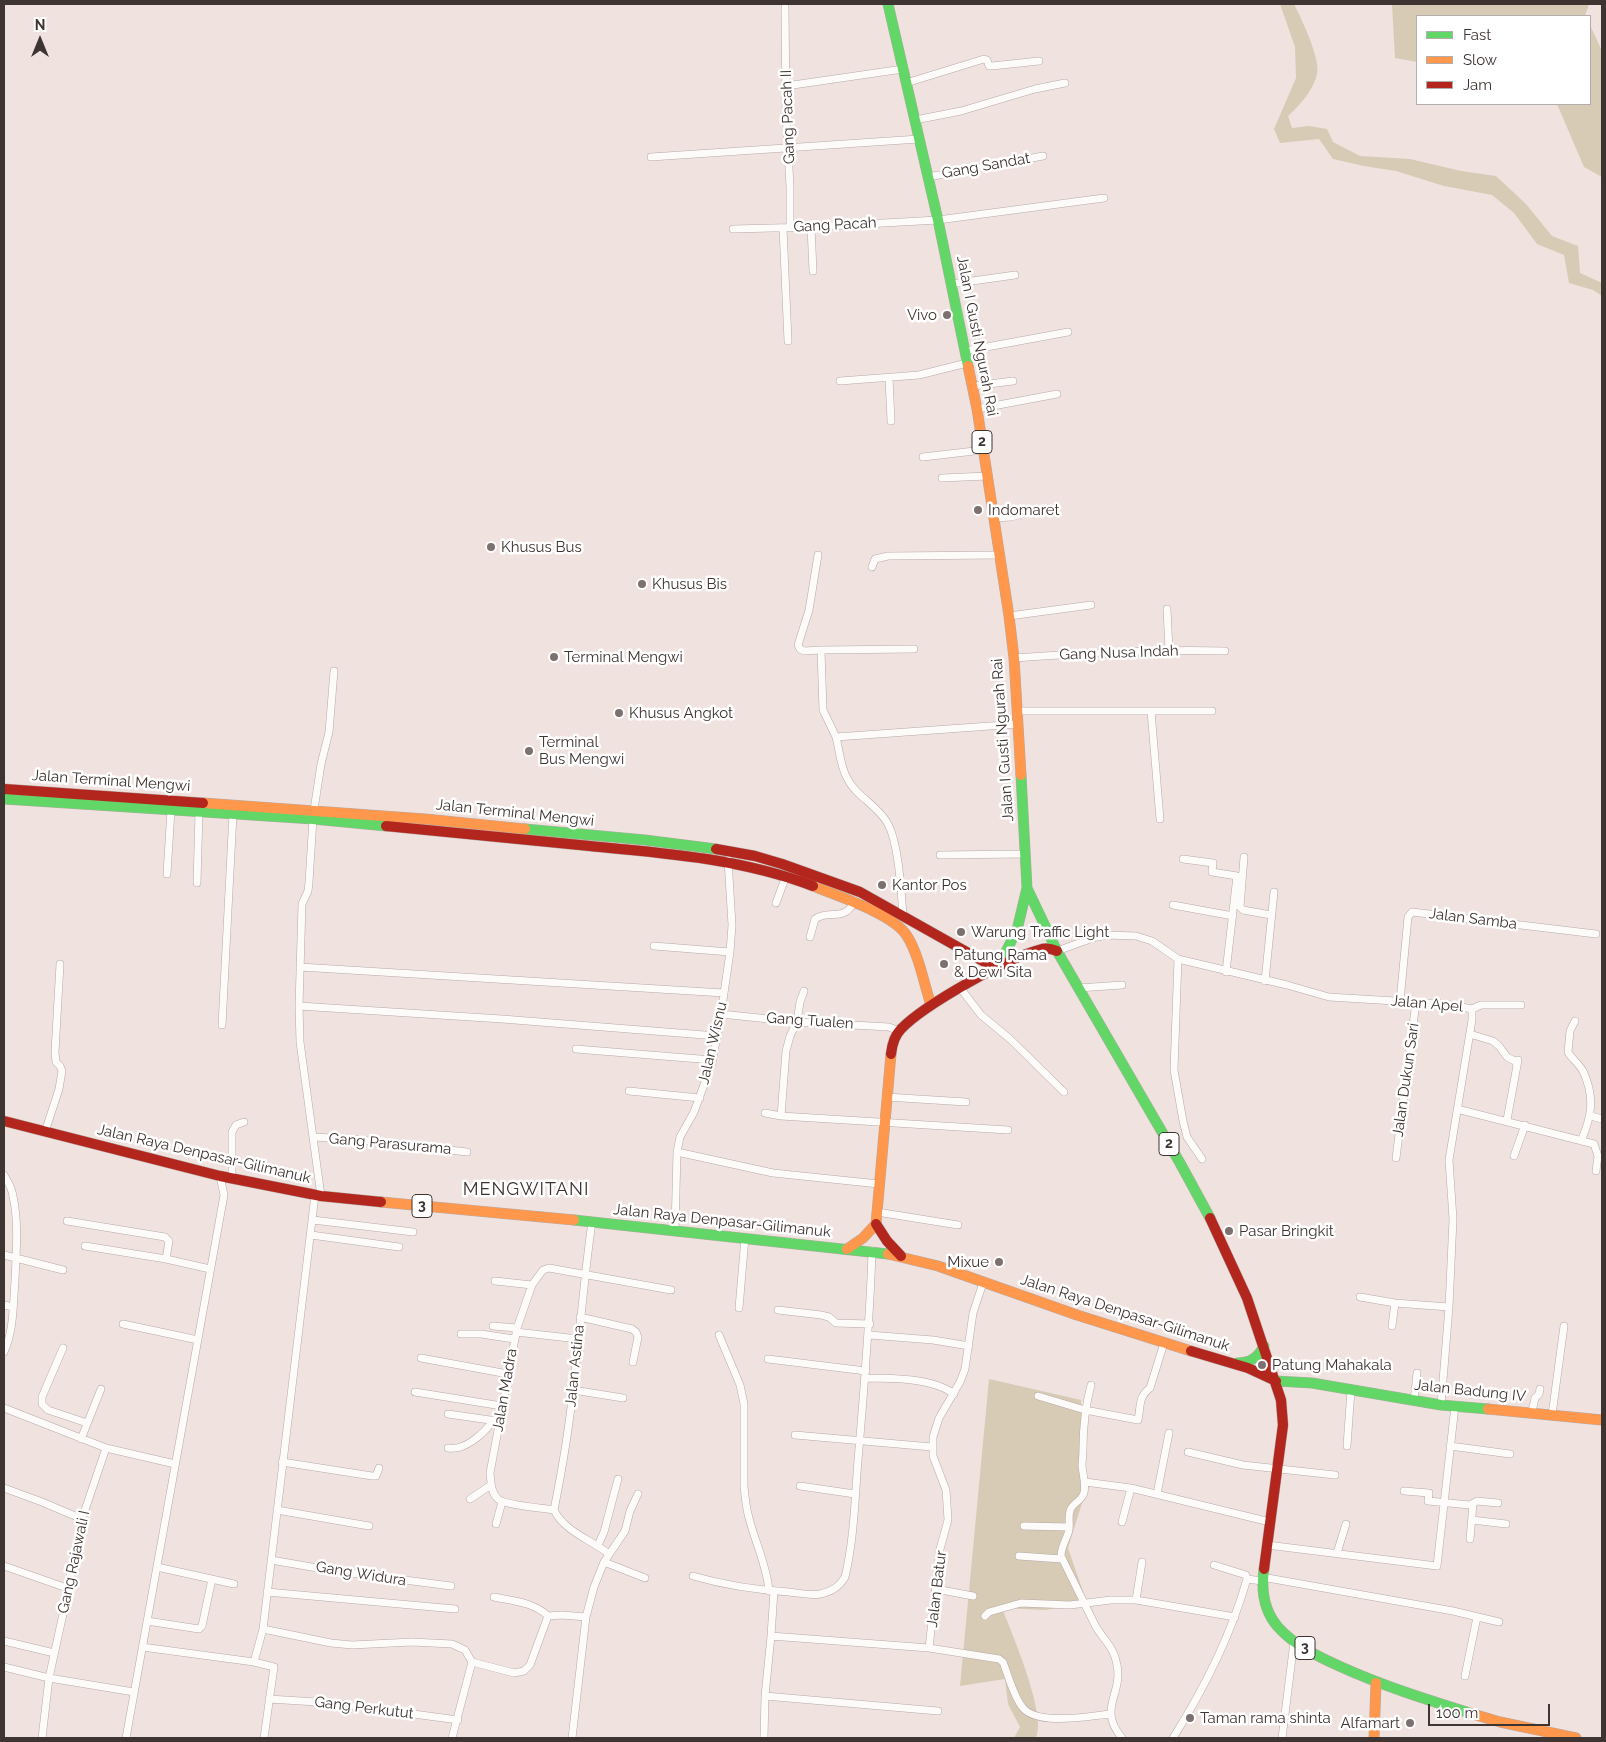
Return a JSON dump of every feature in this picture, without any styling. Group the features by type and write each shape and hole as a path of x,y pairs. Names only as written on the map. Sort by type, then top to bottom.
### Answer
{"main road":[{"name":"Jalan I Gusti Ngurah Rai","path":"888,4 938,220 973,386 1000,555 1014,658 1027,888"},
{"name":"Jalan Terminal Mengwi","path":"4,789 20,795 171,810 233,814 314,814 728,862 786,876 854,902 887,918 907,935 932,1005"},
{"name":"Jalan Terminal Mengwi","path":"4,799 20,795 314,814 426,819 729,851 756,856 860,892 997,969"},
{"name":"2","path":"1027,888 1056,951 1180,1163 1218,1234 1247,1298 1264,1346"},
{"name":"2","path":"899,1030 912,1018 932,1005 997,969 1008,952 1021,921 1027,888"},
{"path":"997,969 1037,950 1046,948 1056,951"},
{"path":"899,1030 892,1046 886,1096 883,1181 876,1224 887,1241 901,1256"},
{"name":"Jalan Raya Denpasar-Gilimanuk","path":"4,1121 220,1176 318,1196 592,1222 872,1251 901,1256 938,1266 1164,1343 1234,1363 1255,1370 1276,1381"},
{"name":"Jalan Raya Denpasar-Gilimanuk","path":"847,1249 864,1239 876,1224"},
{"path":"1234,1363 1244,1364 1253,1361 1260,1355 1264,1346"},
{"name":"3","path":"1264,1346 1276,1381 1282,1406 1283,1421 1262,1579 1262,1591 1268,1611 1277,1626 1294,1642 1326,1660 1376,1683 1500,1722 1576,1738"},
{"name":"Jalan Badung IV","path":"1276,1381 1312,1383 1441,1405 1602,1420"},
{"path":"1374,1738 1376,1683"}],"street":[{"name":"Gang Pacah II","path":"785,7 790,187 787,228 788,341"},
{"path":"906,83 984,59 989,66 1039,61"},
{"path":"786,86 903,69"},
{"path":"914,120 961,111 1035,89 1065,83"},
{"path":"651,157 919,139"},
{"name":"Gang Sandat","path":"928,177 1044,156"},
{"name":"Gang Pacah","path":"733,229 938,220 1104,198"},
{"path":"811,227 813,271"},
{"path":"951,284 1015,275"},
{"path":"965,351 1068,332"},
{"path":"840,381 918,375 967,363"},
{"path":"889,378 892,421"},
{"path":"973,386 1013,380"},
{"path":"977,410 1056,394"},
{"path":"923,457 983,450"},
{"path":"942,478 987,476"},
{"path":"994,518 1011,517 1042,508"},
{"path":"818,555 809,610 798,645 800,648 804,651 914,649"},
{"path":"872,567 876,559 888,556 1000,555"},
{"path":"1009,616 1091,605"},
{"path":"1167,609 1169,650"},
{"path":"821,650 823,710 836,737 846,778 883,815 889,825 898,862 903,915"},
{"name":"Gang Nusa Indah","path":"1014,658 1169,650 1225,651"},
{"path":"254,1662 263,1629 282,1462 313,1220 318,1196 313,1137 300,1042 300,967 302,904 309,887 314,814 321,764 329,732 334,671"},
{"path":"1018,711 1212,711"},
{"path":"1150,711 1160,819"},
{"path":"836,737 1018,724"},
{"path":"167,874 171,810"},
{"path":"197,884 199,812"},
{"path":"222,1025 233,814"},
{"name":"Jalan Wisnu","path":"675,1231 677,1152 680,1136 700,1098 712,1060 730,952 732,925 729,851"},
{"path":"940,855 1025,854"},
{"path":"1244,857 1240,907 1243,910 1271,915"},
{"path":"1183,859 1213,863 1212,872 1237,876 1234,916 1226,972"},
{"path":"776,903 786,876"},
{"path":"810,937 815,919 825,914 848,911 860,892"},
{"path":"1265,981 1274,892"},
{"path":"1173,905 1234,916"},
{"name":"Jalan Samba","path":"1400,1001 1408,917 1412,912 1596,934"},
{"name":"Jalan Apel","path":"1056,951 1106,935 1146,938 1178,960 1329,997 1445,1004 1472,1009 1470,1034 1449,1160 1454,1219 1441,1405"},
{"path":"654,946 730,952"},
{"path":"1178,960 1174,1070 1187,1137 1202,1159"},
{"path":"45,1132 59,1089 62,1071 56,1062 60,964"},
{"path":"300,967 724,993"},
{"path":"1078,988 1122,985"},
{"path":"961,989 981,1015 1010,1039 1064,1092"},
{"path":"781,1116 786,1051 790,1036 797,1022 804,991"},
{"name":"Jalan Dukun Sari","path":"1396,1158 1416,1002"},
{"path":"1472,1009 1481,1004 1521,1005"},
{"path":"299,1006 502,1019 717,1036"},
{"name":"Gang Tualen","path":"721,1014 797,1022 889,1027 899,1030"},
{"path":"1575,1021 1570,1031 1568,1052 1582,1069 1590,1091 1591,1116 1578,1140"},
{"path":"1470,1034 1493,1041 1507,1057 1518,1063 1507,1120"},
{"path":"576,1049 712,1060"},
{"path":"630,1091 700,1098"},
{"path":"886,1096 966,1102"},
{"path":"1457,1109 1507,1120 1595,1145 1598,1156 1596,1171"},
{"path":"765,1113 781,1116 1008,1130"},
{"path":"1591,1116 1602,1119"},
{"path":"126,1738 224,1195 235,1179 232,1132 236,1126 244,1122"},
{"path":"1514,1156 1525,1125"},
{"name":"Gang Parasurama","path":"313,1137 352,1139 467,1152"},
{"path":"677,1152 773,1173 883,1181"},
{"path":"4,1175 12,1190 16,1217 16,1259 11,1330 4,1352"},
{"path":"220,1176 224,1195"},
{"path":"877,1212 958,1225"},
{"path":"313,1220 413,1232"},
{"path":"67,1221 165,1237 169,1241 166,1259"},
{"name":"Jalan Astina","path":"554,1510 573,1390 584,1274 592,1222"},
{"path":"311,1235 400,1247"},
{"path":"739,1308 745,1238"},
{"path":"85,1246 166,1259 210,1269"},
{"path":"693,1576 708,1581 811,1595 822,1594 835,1588 842,1582 848,1567 860,1442 870,1324 872,1251"},
{"path":"4,1255 63,1270"},
{"name":"Jalan Madra","path":"491,1485 490,1473 496,1421 502,1406 516,1333 532,1285 543,1270 549,1268 584,1274"},
{"path":"584,1274 671,1290"},
{"path":"495,1281 532,1285"},
{"name":"Jalan Batur","path":"771,1636 928,1648 940,1549 948,1527 944,1481 936,1466 932,1447 936,1426 954,1394 965,1369 974,1313 984,1283"},
{"path":"1360,1297 1449,1307"},
{"path":"1392,1326 1395,1302"},
{"path":"4,1305 13,1307"},
{"path":"778,1310 821,1315 829,1317 836,1322 870,1324"},
{"path":"580,1317 632,1329 636,1332 638,1337 633,1362"},
{"path":"123,1324 198,1340"},
{"path":"493,1326 516,1333"},
{"path":"1552,1414 1564,1326"},
{"path":"461,1334 516,1333 578,1339"},
{"path":"719,1335 740,1385 744,1404 745,1498 748,1516 771,1591 771,1636 765,1696 764,1738"},
{"path":"869,1335 933,1340 969,1346"},
{"path":"1038,1396 1084,1410 1138,1420 1142,1396 1150,1388 1164,1343"},
{"path":"63,1348 42,1398 42,1404 48,1410 87,1423"},
{"path":"421,1358 508,1374"},
{"path":"768,1359 932,1384 945,1387 954,1394"},
{"path":"1414,1401 1417,1373"},
{"path":"1091,1385 1084,1410 1082,1465 1085,1482 1082,1500 1070,1508 1069,1527 1067,1537 1062,1546 1061,1556 1100,1635 1113,1648 1119,1674 1110,1714 1112,1722 1122,1738"},
{"path":"81,1439 101,1389"},
{"path":"1532,1412 1534,1398 1539,1394 1540,1389"},
{"path":"573,1390 623,1398"},
{"path":"1347,1446 1351,1390"},
{"path":"415,1392 502,1406"},
{"path":"1267,1545 1437,1566 1455,1406"},
{"path":"4,1408 106,1448 176,1464"},
{"path":"448,1414 496,1421"},
{"path":"448,1448 458,1448 474,1439 496,1421"},
{"path":"1157,1494 1169,1434"},
{"path":"794,1435 932,1447"},
{"path":"1450,1446 1510,1454"},
{"name":"Gang Rajawali I","path":"42,1738 49,1678 82,1519 106,1448"},
{"path":"1188,1452 1243,1465 1335,1475"},
{"path":"282,1462 372,1476 376,1476 379,1468"},
{"path":"598,1545 604,1532 618,1479"},
{"path":"1085,1482 1131,1488 1270,1522"},
{"path":"470,1499 491,1485 494,1494 502,1502 554,1510 559,1519 568,1527 609,1554"},
{"path":"800,1486 855,1494"},
{"path":"4,1488 82,1519"},
{"path":"1122,1522 1131,1488"},
{"path":"1404,1491 1429,1493 1428,1501 1467,1505 1477,1501 1498,1503"},
{"path":"572,1738 586,1617 594,1587 604,1562 625,1531 630,1511 638,1494"},
{"path":"496,1524 502,1502"},
{"path":"1470,1539 1473,1504"},
{"path":"277,1510 368,1526"},
{"path":"1472,1520 1506,1524"},
{"path":"1337,1554 1346,1524"},
{"path":"1024,1526 1069,1527"},
{"path":"1019,1556 1062,1559"},
{"name":"Gang Widura","path":"271,1560 451,1586"},
{"path":"604,1562 645,1578"},
{"path":"1136,1600 1142,1562"},
{"path":"1173,1738 1215,1663 1235,1617 1247,1579 1246,1575 1240,1572 1214,1565"},
{"path":"4,1566 67,1588"},
{"path":"157,1567 234,1584"},
{"path":"147,1621 199,1629 202,1626 212,1579"},
{"path":"1247,1579 1262,1579 1499,1622"},
{"path":"936,1589 973,1596"},
{"path":"267,1592 455,1609"},
{"path":"494,1597 530,1604 548,1616 586,1617"},
{"path":"986,1616 989,1612 1021,1604 1056,1605 1111,1600 1136,1600 1235,1617"},
{"path":"263,1629 331,1643 352,1645 412,1642 452,1644 464,1650 472,1662 514,1673 524,1671 530,1666 548,1616"},
{"path":"1465,1676 1478,1617"},
{"path":"4,1641 54,1653"},
{"path":"1282,1738 1294,1642"},
{"path":"142,1647 254,1662 274,1667 264,1738"},
{"path":"928,1648 999,1659 1003,1662 1024,1710 1039,1717 1053,1718 1110,1714"},
{"path":"452,1738 472,1662"},
{"path":"4,1667 49,1678 134,1692"},
{"path":"765,1696 938,1711"},
{"name":"Gang Perkutut","path":"269,1699 332,1704 458,1720"}],"shaded area":[{"path":"1280,4 1294,4 1310,39 1317,67 1317,74 1309,92 1288,116 1292,128 1309,126 1327,129 1333,142 1360,156 1410,159 1461,171 1496,176 1526,204 1552,236 1578,246 1580,273 1602,283 1602,296 1593,290 1569,283 1564,255 1537,244 1514,213 1492,195 1444,186 1396,171 1333,159 1319,139 1280,143 1274,129 1296,78 1295,47"},
{"path":"1392,4 1589,4 1585,15 1416,15 1416,62 1395,58"},
{"path":"1591,27 1602,51 1602,177 1584,167 1557,105 1591,105"},
{"path":"989,1379 1081,1400 1083,1500 1068,1548 1087,1603 1045,1610 1002,1608 1033,1693 1037,1711 1038,1727 1036,1738 1014,1738 1020,1727 1008,1704 1005,1679 960,1686"}],"traffic: fast":[{"path":"888,4 938,220 968,366"},
{"path":"997,969 1017,930 1027,888 1021,775"},
{"path":"4,799 313,819 386,826"},
{"path":"525,829 645,840 716,849"},
{"path":"1027,888 1057,951 1210,1218"},
{"path":"574,1220 888,1254"},
{"path":"1237,1363 1253,1359 1264,1346"},
{"path":"1276,1381 1312,1383 1441,1405 1488,1409"},
{"path":"1264,1569 1263,1592 1269,1614 1284,1633 1306,1650 1372,1680 1473,1714"}],"traffic: slow":[{"path":"968,366 977,409 1009,616 1014,658 1021,775"},
{"path":"203,803 425,819 525,829"},
{"path":"813,886 864,906 890,920 900,928 907,936 915,952 931,1005"},
{"path":"847,1249 863,1238 876,1224 891,1054"},
{"path":"381,1202 574,1220"},
{"path":"888,1254 938,1266 1077,1315 1191,1351"},
{"path":"1488,1409 1602,1420"},
{"path":"1374,1738 1376,1683"},
{"path":"1473,1714 1500,1722 1576,1738"}],"traffic: jam":[{"path":"4,789 203,803"},
{"path":"386,826 647,851 731,863 759,869 813,886"},
{"path":"716,849 755,856 782,864 860,892 997,969"},
{"path":"891,1054 894,1041 901,1029 912,1019 947,995 1027,954 1044,949 1057,951"},
{"path":"4,1121 220,1176 321,1196 381,1202"},
{"path":"1210,1218 1247,1298 1281,1400 1283,1425 1264,1569"},
{"path":"876,1224 887,1241 901,1256"},
{"path":"1191,1351 1248,1368 1276,1381"}],"place":[{"name":"Vivo","path":"947,315"},
{"name":"Indomaret","path":"978,510"},
{"name":"Khusus Bus","path":"491,547"},
{"name":"Khusus Bis","path":"642,584"},
{"name":"Terminal Mengwi","path":"554,657"},
{"name":"Khusus Angkot","path":"619,713"},
{"name":"Terminal Bus Mengwi","path":"529,751"},
{"name":"Kantor Pos","path":"882,885"},
{"name":"Warung Traffic Light","path":"961,932"},
{"name":"Patung Rama & Dewi Sita","path":"944,964"},
{"name":"Pasar Bringkit","path":"1229,1231"},
{"name":"Mixue","path":"999,1262"},
{"name":"Patung Mahakala","path":"1262,1365"},
{"name":"Taman rama shinta","path":"1190,1718"},
{"name":"Alfamart","path":"1410,1723"}],"district":[{"name":"MENGWITANI","path":"526,1190"}]}
